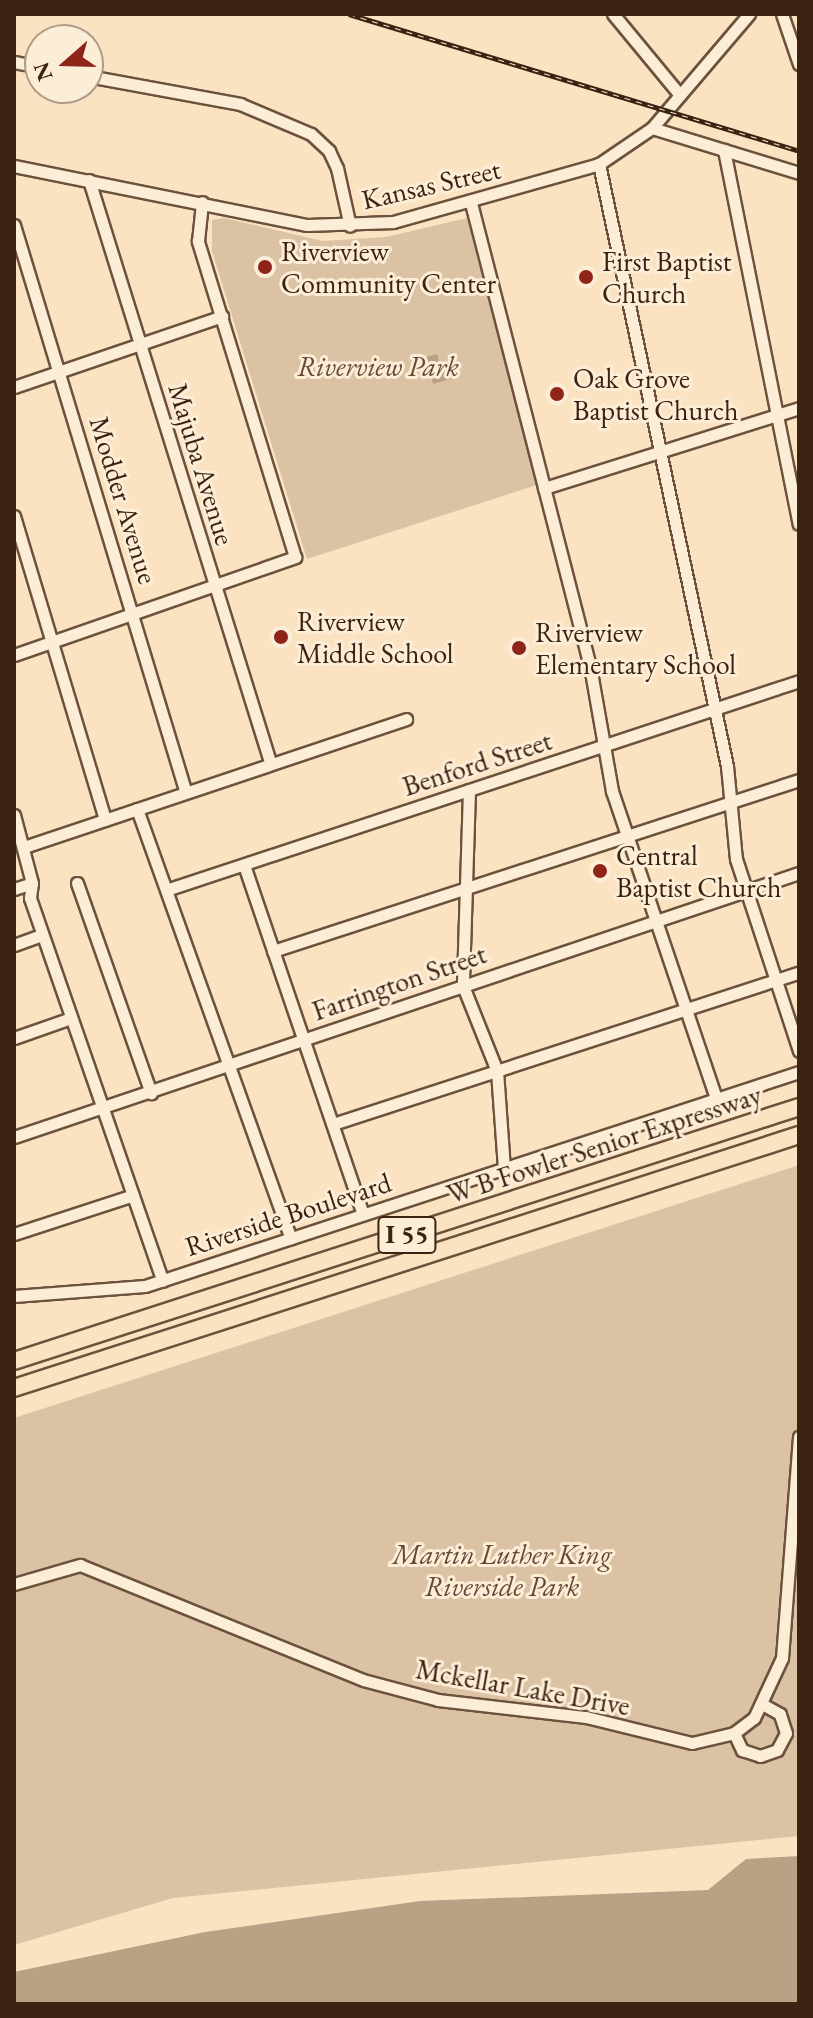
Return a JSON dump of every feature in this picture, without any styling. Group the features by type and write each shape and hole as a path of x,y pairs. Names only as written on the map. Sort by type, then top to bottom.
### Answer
{"highway":[{"name":"W B Fowler Senior Expressway","path":"14,1361 799,1107"},
{"name":"W B Fowler Senior Expressway","path":"14,1388 799,1135"}],"street":[{"path":"613,14 680,95"},
{"name":"Kansas Street","path":"14,166 307,225 350,226 393,222 471,203 599,164 652,128 749,14"},
{"path":"782,14 799,64"},
{"path":"104,79 240,104 311,134 329,151 337,168 350,226"},
{"path":"652,128 799,173"},
{"path":"724,150 799,524"},
{"path":"599,164 734,802 736,859 799,1051"},
{"name":"Majuba Avenue","path":"89,180 270,762"},
{"path":"14,655 293,559 294,547 198,241 202,202"},
{"path":"471,203 590,666 604,747 626,837 716,1099"},
{"name":"Modder Avenue","path":"14,225 185,790"},
{"path":"14,387 222,316"},
{"path":"544,488 799,408"},
{"path":"14,516 105,820"},
{"name":"Benford Street","path":"169,889 799,681"},
{"path":"24,847 185,790 406,719"},
{"path":"273,951 799,780"},
{"path":"469,790 463,986 497,1071 504,1168"},
{"path":"137,809 169,889 291,1238"},
{"path":"14,815 32,883 30,898 163,1281"},
{"path":"244,865 363,1214"},
{"name":"Farrington Street","path":"14,1137 151,1093 654,919 799,873"},
{"path":"14,889 32,883"},
{"path":"77,883 151,1093"},
{"path":"14,945 42,935"},
{"path":"333,1124 799,973"},
{"path":"14,1038 71,1018"},
{"name":"Riverside Boulevard","path":"14,1296 122,1290 163,1281 799,1072"},
{"path":"14,1234 133,1195"},
{"path":"734,1733 742,1750 760,1756 777,1750 786,1733 780,1714 764,1705 788,1625 799,1437"},
{"name":"Mckellar Lake Drive","path":"14,1584 80,1565 363,1680 423,1696 586,1717 692,1743 734,1733 764,1705"}],"green space":[{"name":"Riverview Park","path":"224,218 323,241 386,237 467,218 537,485 307,559 212,251 212,220"},
{"name":"Martin Luther King Riverside Park","path":"799,1165 799,1836 173,1898 14,1945 14,1418"}],"shaded area":[{"path":"437,354 440,366 456,362 460,376 433,384 426,357"},
{"path":"799,1856 799,2004 14,2004 14,1972 205,1932 420,1901 708,1890 746,1859"}],"railway":[{"path":"349,14 799,151"}],"place":[{"name":"Riverview Community Center","path":"265,267"},
{"name":"First Baptist Church","path":"586,277"},
{"name":"Oak Grove Baptist Church","path":"557,394"},
{"name":"Riverview Middle School","path":"281,637"},
{"name":"Riverview Elementary School","path":"519,648"},
{"name":"Central Baptist Church","path":"600,871"}]}
